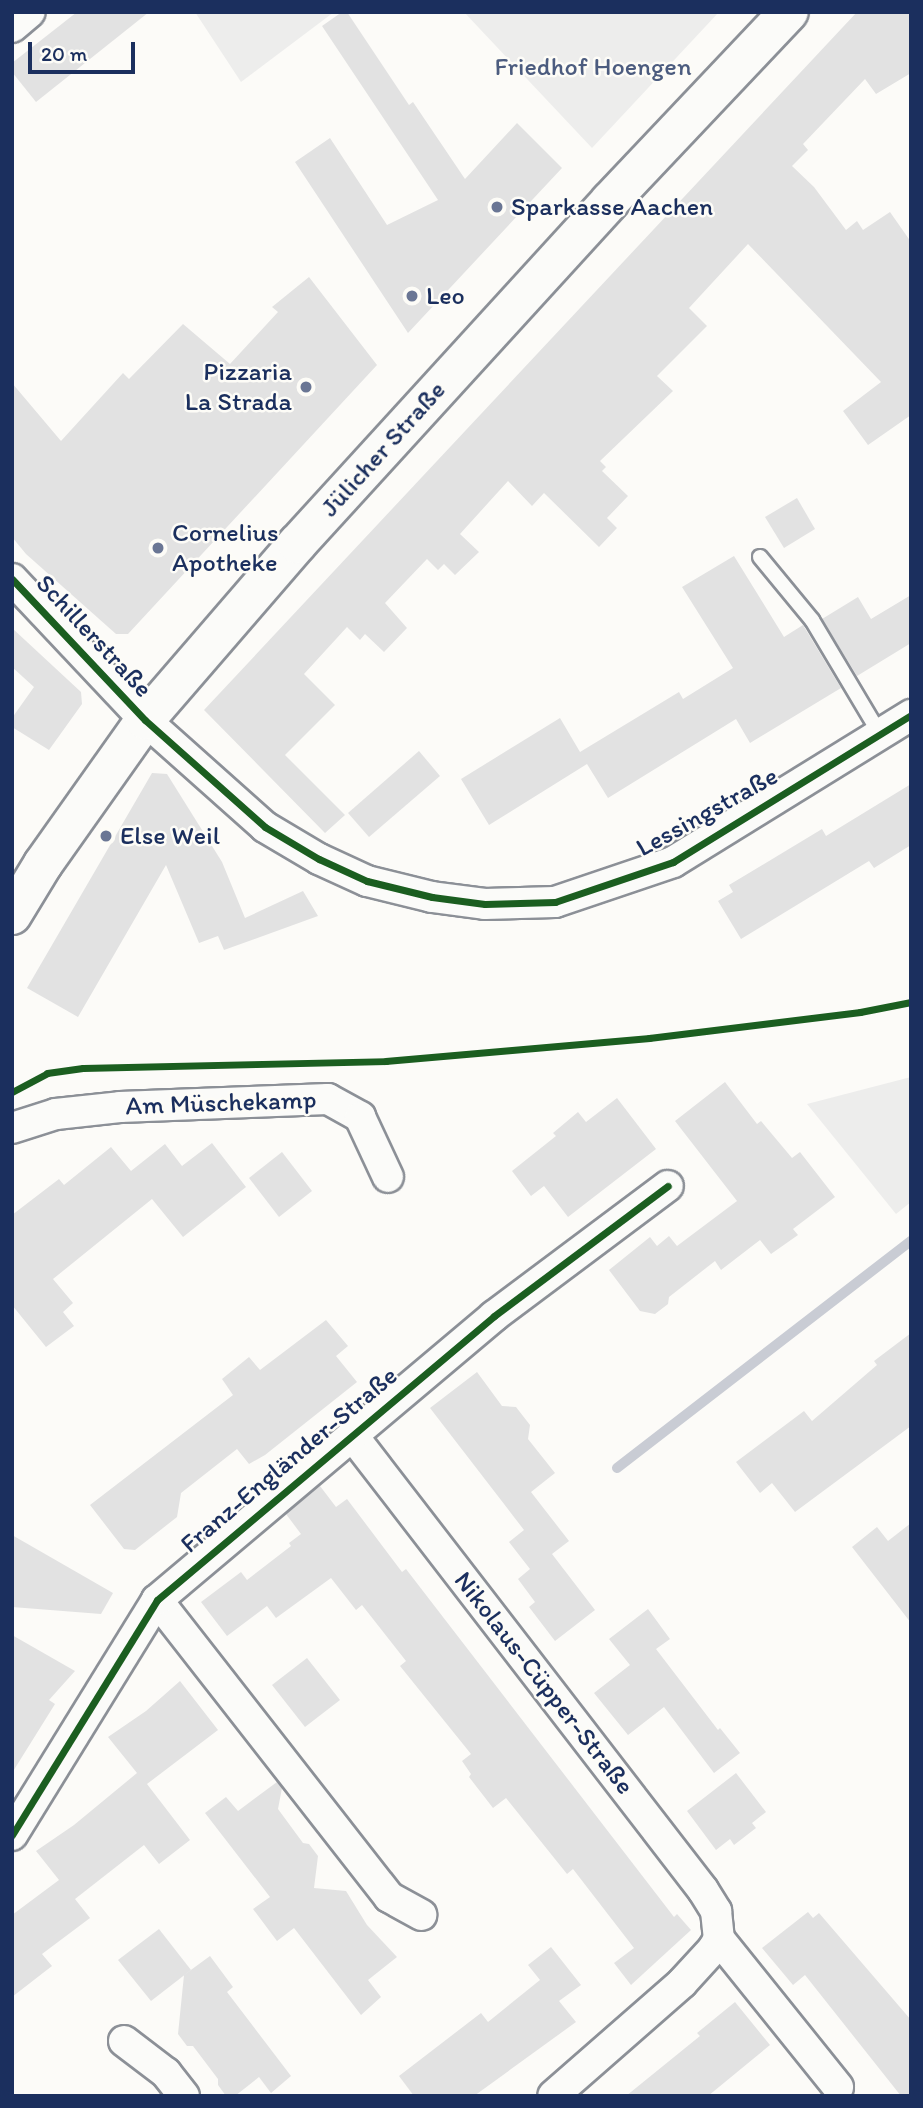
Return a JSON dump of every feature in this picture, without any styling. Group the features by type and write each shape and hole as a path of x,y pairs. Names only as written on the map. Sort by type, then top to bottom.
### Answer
{"main road":[{"name":"Jülicher Straße","path":"12,915 43,864 145,720 297,544 610,201 789,12"}],"street":[{"path":"12,27 30,12"},
{"name":"Schillerstraße","path":"12,579 145,720"},
{"name":"Lessingstraße","path":"145,720 265,827 319,859 367,881 419,894 485,904 520,905 555,902 673,862 911,715"},
{"name":"Am Müschekamp","path":"12,1128 57,1114 120,1107 328,1098 360,1117 388,1177"},
{"name":"Franz-Engländer-Straße","path":"12,1835 157,1600 494,1316 668,1186"},
{"name":"Nikolaus-Cüpper-Straße","path":"352,1435 703,1890 716,1911 719,1939 838,2087"},
{"path":"157,1600 389,1897 421,1915"},
{"path":"553,2096 682,1983 719,1939"},
{"path":"124,2041 166,2073 184,2096"}],"lane":[{"path":"760,557 812,620 880,734"}],"green space":[{"path":"195,12 334,12 241,82"},
{"name":"Friedhof Hoengen","path":"464,12 719,12 592,148"},
{"path":"911,1077 911,1202 896,1214 807,1104"}],"building":[{"path":"77,12 149,12 36,102 12,72 12,63"},
{"path":"342,12 347,12 409,105 413,102 465,179 517,123 562,168 408,333 295,162 330,138 387,225 438,200 322,26"},
{"path":"857,12 911,12 911,73 876,94 865,79 803,144 808,150 792,166 814,187 846,230 857,221 863,230 890,212 911,242 911,415 868,445 843,411 881,382 748,244 689,308 707,326 657,376 673,391 600,461 606,467 602,471 628,496 607,518 617,528 599,547 544,493 532,506 508,481 460,534 479,552 455,575 444,564 438,570 427,559 385,603 407,628 384,652 365,634 360,640 347,627 304,674 335,705 285,755 345,815 325,833 204,710"},
{"path":"309,277 377,365 128,634 116,634 26,554 12,537 12,383 61,441 123,373 129,379 183,324 230,364 278,312 272,307"},
{"path":"797,498 815,529 784,548 765,517"},
{"path":"734,556 784,637 803,625 841,688 750,743 736,719 608,798 587,764 489,825 461,779 560,718 580,752 679,692 683,699 733,668 682,587"},
{"path":"911,595 911,643 857,676 822,619 858,597 871,619"},
{"path":"12,628 81,692 82,704 49,750 12,727 12,718 34,687 12,667"},
{"path":"419,751 440,776 369,837 348,813"},
{"path":"152,773 167,774 222,862 245,918 303,891 318,916 224,950 218,936 199,943 166,865 78,1017 27,988"},
{"path":"911,784 911,845 874,868 869,861 741,939 718,901 733,892 729,885 822,829 826,836"},
{"path":"725,1082 757,1124 761,1121 792,1158 800,1152 835,1197 793,1229 798,1235 771,1254 760,1240 721,1270 715,1261 669,1297 668,1304 655,1314 640,1311 609,1270 650,1237 657,1246 669,1236 677,1246 737,1201 675,1121"},
{"path":"617,1098 656,1149 568,1217 544,1186 531,1196 512,1171 556,1136 553,1133 578,1112 586,1122"},
{"path":"212,1143 246,1187 183,1237 152,1199 53,1279 73,1303 63,1312 74,1326 46,1347 12,1305 12,1215 59,1179 64,1185 111,1147 131,1171 165,1144 182,1166"},
{"path":"282,1152 312,1191 279,1217 249,1178"},
{"path":"326,1320 348,1346 336,1356 357,1382 265,1455 249,1464 237,1449 181,1493 177,1517 135,1550 124,1549 90,1505 233,1395 222,1379 249,1357 260,1370"},
{"path":"911,1333 911,1426 795,1512 772,1483 760,1493 736,1462 804,1411 812,1421 877,1365 874,1361"},
{"path":"477,1372 502,1406 516,1407 530,1425 528,1439 555,1473 531,1492 569,1541 552,1554 595,1610 555,1641 529,1607 535,1602 518,1579 530,1569 509,1542 524,1530 430,1408"},
{"path":"320,1486 336,1507 347,1499 402,1572 406,1569 674,1917 677,1914 691,1930 631,1985 614,1963 634,1948 573,1869 567,1874 506,1798 493,1808 469,1777 471,1774 462,1761 471,1754 400,1666 406,1661 362,1605 356,1610 331,1578 276,1618 267,1606 227,1636 201,1602 241,1572 247,1580 291,1546 289,1543 301,1534 286,1514"},
{"path":"911,1523 911,1623 852,1547 877,1527 888,1541"},
{"path":"12,1535 113,1593 101,1614 12,1607"},
{"path":"648,1609 670,1639 656,1649 718,1730 720,1728 740,1753 714,1773 664,1707 628,1735 594,1693 630,1665 609,1639"},
{"path":"12,1635 75,1671 49,1700 55,1704 12,1773"},
{"path":"307,1658 340,1700 305,1727 272,1685"},
{"path":"180,1681 218,1730 147,1784 190,1840 159,1864 144,1845 75,1899 90,1918 42,1954 52,1966 12,1997 12,1915 59,1880 36,1851 74,1825 137,1773 108,1737 146,1711"},
{"path":"736,1773 766,1812 752,1823 756,1828 734,1845 730,1839 716,1850 687,1811"},
{"path":"277,1782 282,1788 278,1809 303,1843 309,1844 318,1856 314,1888 346,1891 367,1925 397,1957 368,1980 381,1997 361,2015 294,1928 277,1941 253,1909 270,1897 205,1813 226,1797 238,1811"},
{"path":"808,1912 813,1918 819,1913 911,2020 911,2096 901,2096 805,1975 793,1985 762,1948"},
{"path":"159,1929 191,1970 151,2001 118,1960"},
{"path":"551,1947 581,1985 559,2001 576,2022 474,2096 414,2096 399,2076 481,2013 488,2022 540,1980 528,1965"},
{"path":"210,1956 233,1987 227,1992 291,2076 271,2093 259,2077 235,2096 226,2096 218,2085 218,2079 193,2046 187,2046 178,2034 184,1975"},
{"path":"735,2002 770,2045 708,2096 626,2096 700,2036 697,2033"}],"waterway":[{"path":"617,1468 911,1241"}],"cycle path":[{"path":"12,579 145,720 265,827 319,859 367,881 432,897 485,904 555,902 673,862 911,715"},
{"path":"12,1092 47,1073 83,1068 386,1061 649,1038 860,1012 911,1002"},
{"path":"12,1835 157,1600 494,1316 668,1186"}],"place":[{"name":"Sparkasse Aachen","path":"497,207"},
{"name":"Leo","path":"412,296"},
{"name":"Pizzaria La Strada","path":"306,387"},
{"name":"Cornelius Apotheke","path":"158,548"},
{"name":"Else Weil","path":"106,836"}]}
